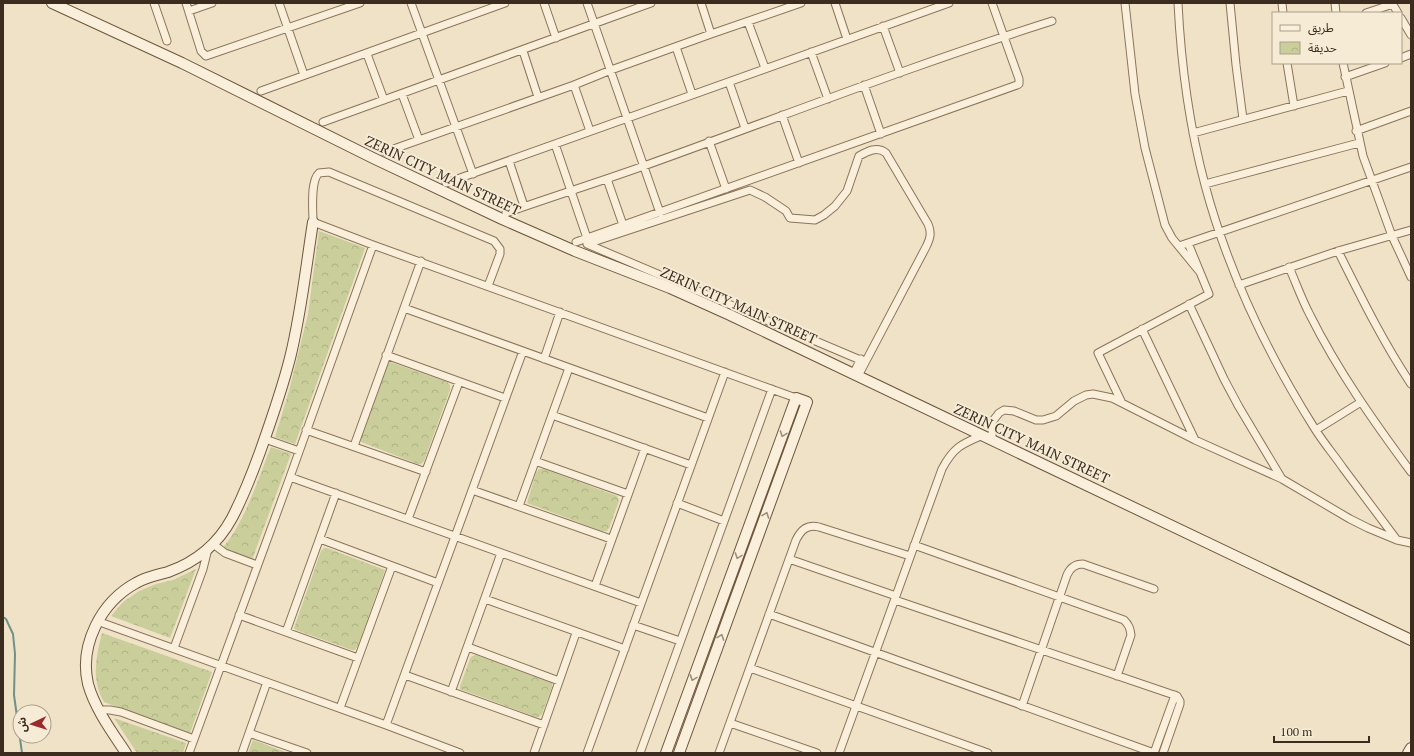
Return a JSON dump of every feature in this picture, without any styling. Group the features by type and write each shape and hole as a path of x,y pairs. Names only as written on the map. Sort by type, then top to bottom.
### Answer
{"street":[{"name":"ZERIN CITY MAIN STREET","path":"52,3 182,63 435,188 575,251 693,298 1411,640"},
{"path":"154,3 167,41"},
{"path":"186,3 201,51 206,56 360,3"},
{"path":"189,11 212,3"},
{"path":"279,3 304,75"},
{"path":"411,3 473,174"},
{"path":"261,91 505,3"},
{"path":"544,3 556,38"},
{"path":"587,3 660,214"},
{"path":"324,122 651,3"},
{"path":"701,3 711,34"},
{"path":"835,3 847,39"},
{"path":"446,183 949,3"},
{"path":"576,242 660,214 1018,85 1019,82 992,3"},
{"path":"1125,3 1135,94 1148,163 1165,225 1172,238 1199,271"},
{"path":"1178,3 1185,85 1193,133 1205,184 1239,285 1258,328 1288,385 1316,430 1397,540"},
{"path":"1230,3 1243,119"},
{"path":"386,152 796,4"},
{"path":"1369,12 1392,4"},
{"path":"1402,20 1411,35"},
{"path":"506,212 607,179 864,85 1004,36 1052,21"},
{"path":"748,22 765,68"},
{"path":"883,26 900,73"},
{"path":"676,47 692,94"},
{"path":"523,50 538,97"},
{"path":"811,52 828,99"},
{"path":"367,54 384,100"},
{"path":"1287,64 1294,106"},
{"path":"1342,64 1356,131 1371,181 1392,236 1411,277"},
{"path":"1345,77 1382,64"},
{"path":"729,82 745,128"},
{"path":"574,85 590,131"},
{"path":"864,85 881,134"},
{"path":"1193,133 1348,91"},
{"path":"402,94 419,140"},
{"path":"1356,131 1411,111"},
{"path":"782,115 799,163"},
{"path":"709,141 726,189"},
{"path":"1205,184 1359,143"},
{"path":"555,144 587,238"},
{"path":"856,375 926,248 931,233 928,224 886,153 883,151 873,150 859,156 847,192 842,199 824,215 815,220 790,218 786,210 750,190 587,244 863,361"},
{"path":"508,161 524,206"},
{"path":"1179,246 1411,167"},
{"path":"126,753 99,710 88,685 87,661 90,639 97,621 116,597 127,588 146,578 178,568 197,558 211,547 222,534 236,510 250,479 265,439 290,358 301,303 313,222 316,175 319,172 330,172 494,241 498,244 500,254 488,286"},
{"path":"607,179 624,226"},
{"path":"313,222 807,402 679,753"},
{"path":"1239,285 1338,251 1411,230"},
{"path":"1121,401 1098,353 1209,294 1188,243"},
{"path":"189,753 373,245"},
{"path":"1338,251 1376,326 1395,360 1411,384"},
{"path":"354,446 421,261"},
{"path":"1289,267 1310,315 1335,362 1361,402 1411,472"},
{"path":"1189,304 1224,379 1282,479"},
{"path":"404,308 708,418"},
{"path":"544,359 560,312"},
{"path":"1142,329 1195,440"},
{"path":"386,725 523,351"},
{"path":"386,355 505,398"},
{"path":"519,506 569,368"},
{"path":"587,753 725,372"},
{"path":"408,519 459,382"},
{"path":"640,753 772,389"},
{"path":"839,753 936,482 947,459 964,442 987,437 992,422 999,413 1004,410 1014,411 1036,420 1043,420 1056,416 1074,401 1086,395 1101,395 1121,401 1195,440 1282,479 1350,519 1397,540 1411,543"},
{"path":"666,753 796,398"},
{"path":"1316,430 1361,402"},
{"path":"552,415 691,465"},
{"path":"306,430 426,472"},
{"path":"265,439 299,451"},
{"path":"595,586 645,448"},
{"path":"535,461 628,494"},
{"path":"290,477 641,603"},
{"path":"472,490 611,539"},
{"path":"286,632 336,494"},
{"path":"677,503 724,521"},
{"path":"719,753 789,559 801,530 810,526 815,526 910,556"},
{"path":"320,539 438,583"},
{"path":"914,545 1124,620 1128,624 1131,635 1117,676"},
{"path":"211,547 257,565"},
{"path":"174,648 211,547"},
{"path":"451,692 501,553"},
{"path":"789,559 1041,650 1175,695 1179,698 1180,704 1163,753"},
{"path":"1022,706 1068,571 1079,564 1087,565 1154,589"},
{"path":"340,708 392,566"},
{"path":"485,599 576,633 625,649"},
{"path":"720,604 732,608"},
{"path":"769,614 1154,753 1175,695"},
{"path":"239,615 358,658"},
{"path":"97,621 340,708 460,753"},
{"path":"633,625 680,641"},
{"path":"534,753 576,633"},
{"path":"468,647 559,681"},
{"path":"750,668 988,753"},
{"path":"405,675 544,725"},
{"path":"242,753 267,682"},
{"path":"99,710 121,712 194,738"},
{"path":"730,723 817,753"},
{"path":"249,733 307,753"},
{"path":"1408,753 1411,748"}],"green space":[{"path":"319,231 365,248 295,444 275,437 289,391 308,314"},
{"path":"390,362 447,382 450,385 450,390 424,461 421,464 361,442 360,440 387,366"},
{"path":"271,447 291,454 252,560 222,549 238,526 256,487"},
{"path":"539,469 544,469 617,496 619,501 607,531 602,531 527,503 536,473"},
{"path":"324,548 385,570 358,646 355,650 296,630 294,628 321,551"},
{"path":"196,569 170,638 111,616 123,602 139,591 156,584 173,580"},
{"path":"102,633 212,672 190,733 104,702 97,685 96,677 98,650"},
{"path":"476,655 552,683 552,687 542,714 539,717 536,717 460,689 470,659 472,656"},
{"path":"114,718 186,743 183,753 137,753"},
{"path":"253,740 288,753 248,753"}],"waterway":[{"path":"3,617 6,619 13,634 15,654 14,695 22,753"}]}
